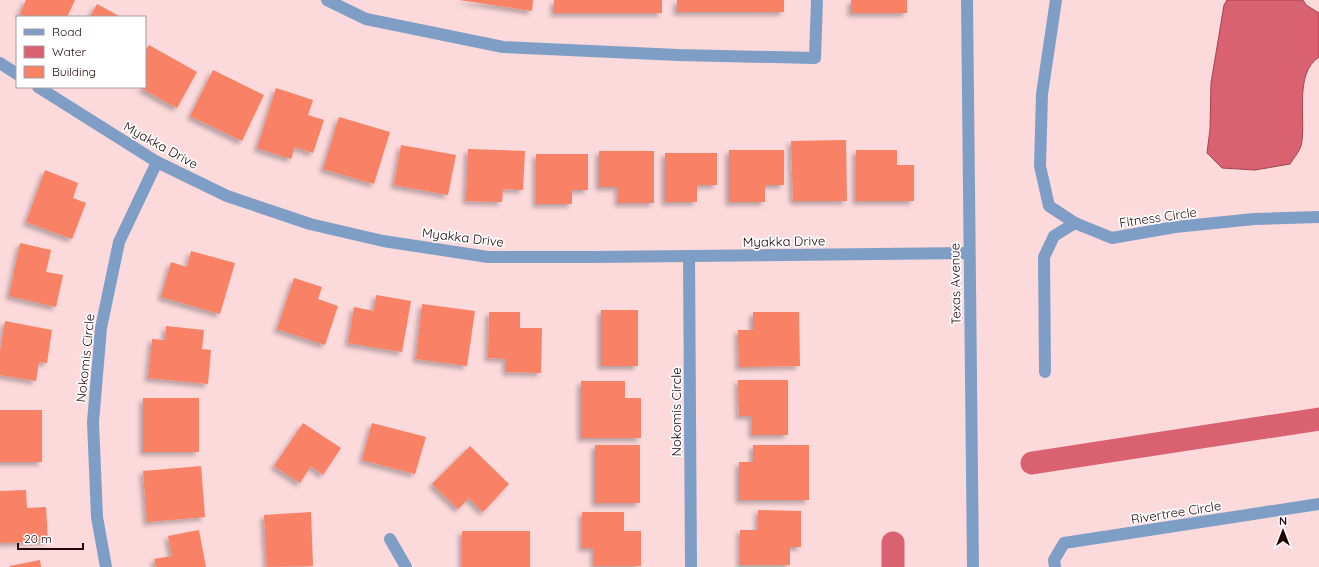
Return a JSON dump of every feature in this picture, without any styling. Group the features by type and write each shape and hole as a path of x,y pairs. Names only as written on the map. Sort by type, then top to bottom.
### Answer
{"street":[{"path":"327,0 366,19 503,47 678,55 816,58 817,0"},
{"name":"Texas Avenue","path":"967,0 968,253 973,567"},
{"name":"Fitness Circle","path":"1056,0 1042,94 1040,166 1049,206 1075,223 1112,238 1175,227 1238,220 1319,217"},
{"path":"0,63 16,73"},
{"name":"Myakka Drive","path":"40,88 157,162 227,196 310,224 383,241 488,257 968,253"},
{"name":"Nokomis Circle","path":"106,567 98,517 93,422 101,328 119,242 157,162"},
{"path":"1045,372 1044,257 1054,236 1075,223"},
{"name":"Nokomis Circle","path":"689,256 691,567"},
{"name":"Rivertree Circle","path":"1055,567 1054,560 1064,543 1319,504"},
{"path":"390,539 406,567"}],"water":[{"path":"1227,0 1303,0 1306,5 1319,13 1319,57 1311,65 1303,86 1301,146 1290,164 1255,170 1222,168 1207,153 1210,129 1211,83 1224,5"}],"building":[{"path":"26,0 75,0 67,16 24,16 20,14"},
{"path":"459,0 533,0 532,11"},
{"path":"554,0 662,0 662,13 554,13"},
{"path":"677,0 784,0 784,12 677,12"},
{"path":"851,0 907,0 907,13 851,13"},
{"path":"97,4 119,16 91,16"},
{"path":"149,45 197,72 177,108 141,88 146,88 146,50"},
{"path":"213,70 264,95 242,141 190,116"},
{"path":"276,88 313,100 308,115 324,120 313,153 295,147 291,159 257,148"},
{"path":"339,117 390,132 374,184 323,169"},
{"path":"846,140 847,201 793,201 791,141"},
{"path":"401,145 456,155 448,195 394,185"},
{"path":"468,149 525,151 523,190 503,189 502,202 466,201"},
{"path":"729,150 784,150 784,185 765,185 765,202 729,202"},
{"path":"856,150 897,150 897,165 914,165 914,201 856,201"},
{"path":"599,151 654,151 654,203 618,203 618,187 599,187"},
{"path":"665,153 717,153 717,185 697,185 697,202 665,202"},
{"path":"536,154 588,154 588,190 572,190 572,204 536,204"},
{"path":"45,170 78,183 73,198 86,203 72,239 26,222"},
{"path":"20,243 51,250 46,272 63,275 56,307 9,296"},
{"path":"191,251 235,263 220,314 161,297 171,262 187,267"},
{"path":"294,278 322,287 318,299 338,306 325,345 277,329"},
{"path":"376,295 411,301 402,352 348,343 354,307 374,311"},
{"path":"422,304 475,311 467,366 416,359"},
{"path":"601,310 638,310 638,366 601,366"},
{"path":"489,312 520,312 520,328 542,328 541,373 506,372 506,359 488,358"},
{"path":"753,312 799,312 800,366 739,367 738,330 753,330"},
{"path":"5,321 52,330 47,363 39,362 36,381 0,375 0,351"},
{"path":"166,326 204,330 202,349 211,350 208,384 148,378 152,339 165,340"},
{"path":"738,380 788,380 788,435 752,435 752,416 739,416"},
{"path":"581,381 625,381 625,398 641,398 641,438 581,438"},
{"path":"143,398 199,398 199,452 143,452"},
{"path":"0,410 42,410 42,462 0,462"},
{"path":"303,423 341,448 323,475 311,466 300,483 274,466"},
{"path":"372,423 426,437 415,474 362,460"},
{"path":"595,445 640,445 640,503 595,503"},
{"path":"753,445 809,445 809,500 739,500 739,462 753,462"},
{"path":"470,446 509,484 483,512 469,498 458,509 432,484"},
{"path":"201,466 205,517 147,522 143,471"},
{"path":"26,490 27,508 46,507 48,541 0,543 0,491"},
{"path":"758,510 801,511 801,547 790,547 790,565 740,565 740,530 758,530"},
{"path":"311,512 313,566 267,567 264,515"},
{"path":"582,512 624,512 624,531 641,531 641,566 594,566 594,548 582,548"},
{"path":"199,530 206,567 156,567 154,559 172,556 168,536"},
{"path":"462,531 530,531 530,567 462,567"},
{"path":"40,560 41,567 10,567 10,566"}],"waterway":[{"path":"1032,463 1319,419"},
{"path":"893,543 893,567"}]}
